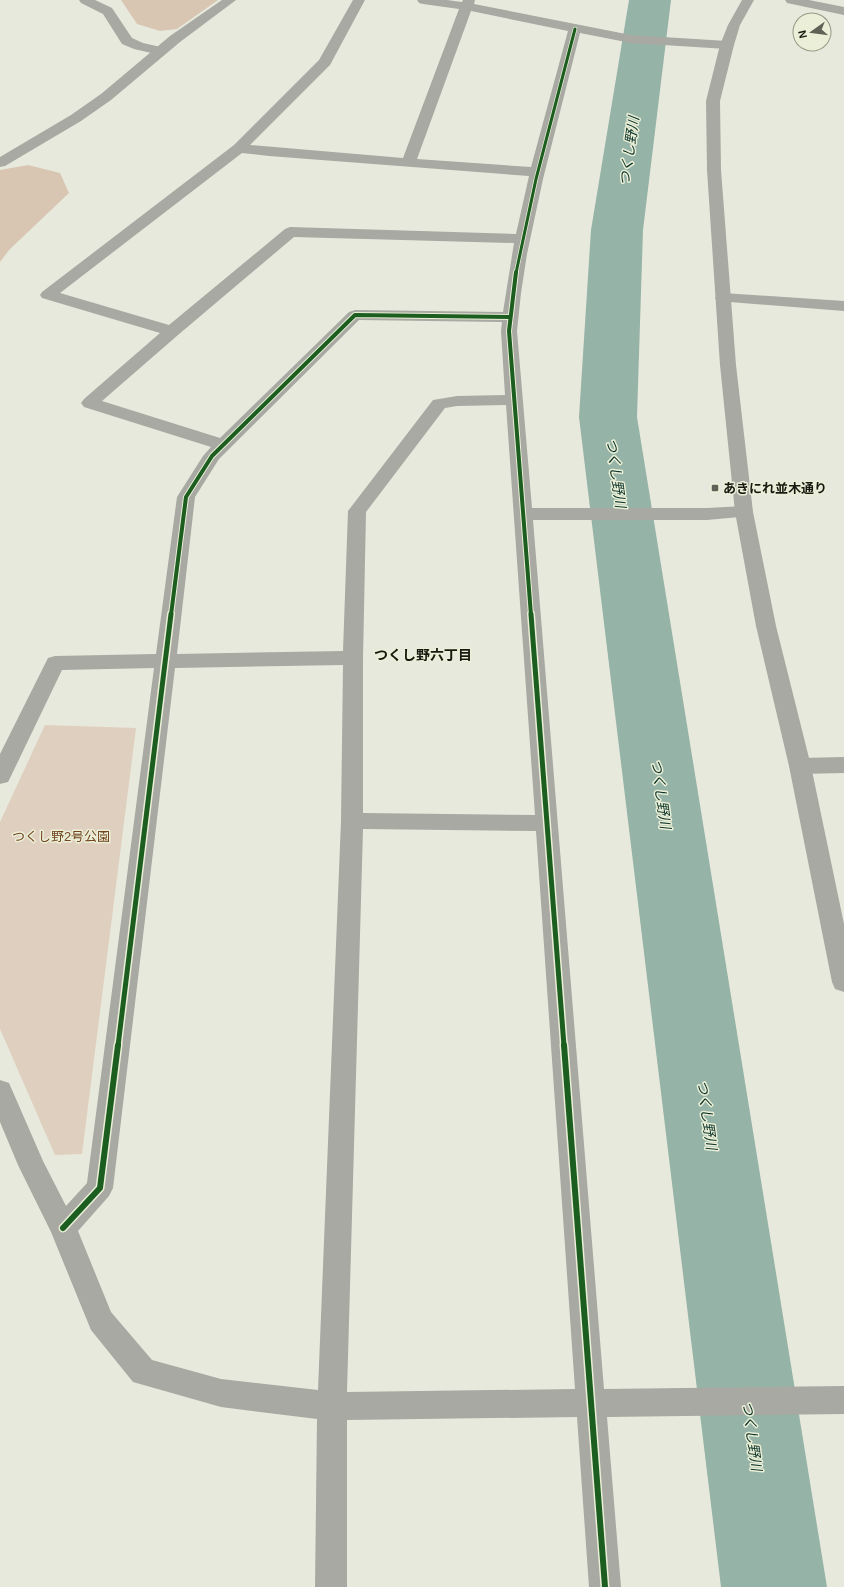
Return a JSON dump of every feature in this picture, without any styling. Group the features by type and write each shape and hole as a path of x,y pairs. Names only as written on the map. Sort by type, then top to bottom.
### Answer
{"street":[{"path":"85,0 108,11 128,40 139,46 160,51"},
{"path":"0,163 76,118 106,96 160,51 230,0"},
{"path":"172,331 48,295 239,148 326,62 359,0"},
{"path":"423,0 469,3 575,29 631,39 727,45"},
{"path":"748,0 734,25 727,45 713,101 714,170 728,366 744,512 766,626 800,766 844,982"},
{"path":"791,0 844,11"},
{"path":"410,162 469,3"},
{"path":"575,29 521,239 508,331 605,1587"},
{"path":"239,148 269,152 537,172"},
{"path":"224,444 90,403 172,331 290,232 521,239"},
{"path":"723,298 844,306"},
{"path":"63,1228 100,1188 186,497 212,456 355,315 510,316"},
{"path":"331,1587 332,1406 352,821 357,511 439,404 457,401 514,400"},
{"path":"522,514 708,514 744,512"},
{"path":"0,776 55,663 354,658"},
{"path":"800,766 844,765"},
{"path":"352,821 546,824"},
{"path":"0,1091 31,1165 63,1228 101,1321 143,1372 221,1393 332,1406 844,1400"}],"green space":[{"name":"つくし野2号公園","path":"45,725 136,728 82,1154 55,1155 0,1029 0,822"}],"shaded area":[{"path":"121,0 218,0 177,29 160,31 137,24"},
{"path":"28,165 60,173 69,193 9,250 0,262 0,170"}],"waterway":[{"name":"つくし野川","path":"650,0 617,230 608,417 774,1587"}],"cycle path":[{"path":"575,29 545,141 527,217 519,254 509,331 605,1587"},
{"path":"63,1228 100,1188 186,497 212,456 355,315 510,317"}],"place":[{"name":"あきにれ並木通り","path":"715,488"}],"district":[{"name":"つくし野六丁目","path":"423,655"}]}
